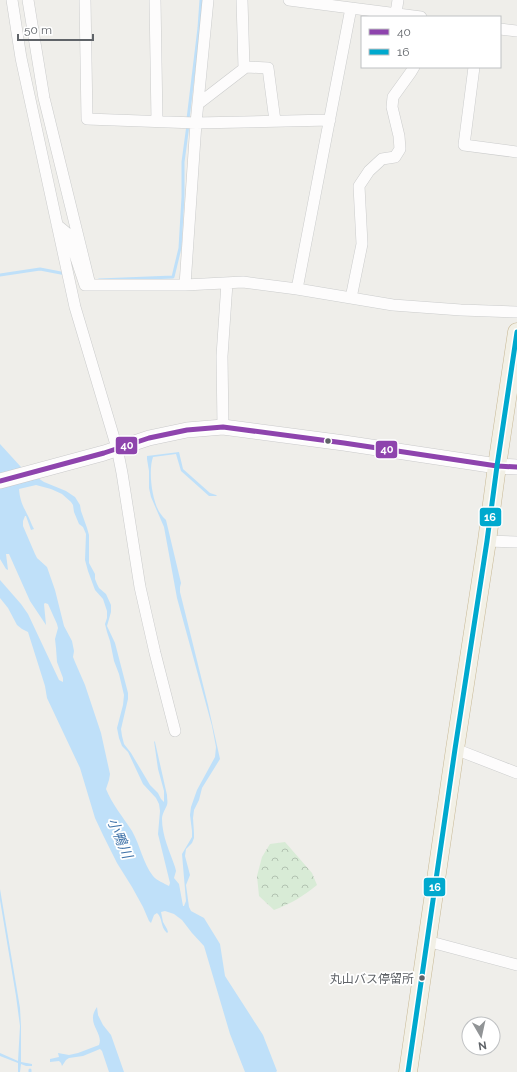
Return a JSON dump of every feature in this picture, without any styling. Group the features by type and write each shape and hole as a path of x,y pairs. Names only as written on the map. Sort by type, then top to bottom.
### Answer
{"highway":[{"path":"408,1072 517,332"}],"main road":[{"path":"0,481 110,451 149,438 187,430 223,427 344,443 497,466 517,467"}],"street":[{"path":"12,0 21,58 75,307 110,451 122,473 140,587 175,731"},
{"path":"28,0 44,98 90,285"},
{"path":"85,0 88,119 196,123 330,120"},
{"path":"154,0 158,121"},
{"path":"185,285 196,123 208,0"},
{"path":"242,0 244,68"},
{"path":"290,0 413,16"},
{"path":"396,14 398,0"},
{"path":"297,289 351,8"},
{"path":"501,29 517,31"},
{"path":"198,104 244,68 268,68 275,121"},
{"path":"351,298 362,244 359,186 369,171 382,160 395,157 400,150 399,136 392,107 393,97 413,68"},
{"path":"474,68 464,145 517,152"},
{"path":"57,226 68,234 85,285 185,285 243,282 297,289 392,305 517,312"},
{"path":"223,427 222,356 227,283"},
{"path":"487,541 517,542"},
{"path":"455,750 517,773"},
{"path":"427,941 517,965"}],"green space":[{"path":"285,842 312,873 317,885 297,899 274,910 259,896 257,876 262,857 270,844"}],"water":[{"name":"小鴨川","path":"0,444 21,467 44,482 66,491 75,497 80,505 89,535 89,563 95,574 95,579 99,588 106,594 111,605 111,612 107,626 115,643 128,693 121,729 124,744 150,785 164,802 164,791 158,769 154,741 155,742 167,795 167,804 162,817 163,832 175,867 176,871 174,878 179,884 184,906 186,901 182,854 192,837 190,815 191,807 197,790 215,757 216,747 212,726 177,598 164,527 151,497 147,456 179,452 183,469 210,493 217,496 209,496 181,471 176,454 153,457 151,478 153,494 157,508 166,520 181,583 180,592 220,759 202,788 199,800 194,810 194,838 192,843 186,849 185,856 190,875 186,885 189,907 191,911 204,918 220,944 225,976 263,1035 277,1071 276,1072 245,1072 230,1034 204,946 182,920 174,914 165,911 161,912 163,922 168,932 167,933 163,928 160,917 157,913 154,915 151,923 132,887 117,863 95,818 80,768 47,698 45,686 28,632 17,625 8,608 0,598 0,580 28,614 59,680 63,682 57,662 55,639 58,628 57,624 48,604 45,603 46,625 30,601 9,554 6,554 8,570 0,559","holes":["36,485 62,494 71,502 79,524 83,527 86,534 85,560 95,590 103,599 107,611 105,624 124,695 117,728 119,738 122,746 128,752 143,784 156,798 159,804 160,811 158,834 170,883 169,886 153,876 144,860 132,831 108,795 106,789 110,774 101,733 85,685 73,657 74,651 72,641 64,626 55,590 47,567 37,558 23,526 23,521 26,516 31,530 34,529 22,502 19,489"]},
{"path":"0,889 20,1008 21,1062 32,1064 32,1066 26,1066 21,1064 20,1072 18,1072 18,1063 0,1056 0,1053 18,1061 20,1026 0,900"},
{"path":"97,1007 98,1015 103,1025 111,1035 124,1072 109,1072 100,1049 83,1056 69,1058 62,1066 59,1061 50,1062 50,1059 59,1057 58,1053 69,1055 99,1045 99,1036 93,1018"}],"waterway":[{"path":"188,119 201,0"},
{"path":"99,280 173,277 180,248 183,197 183,162 188,125"},
{"path":"0,275 40,269 66,274"}],"transit line":[{"name":"16","path":"408,1072 517,332"},
{"name":"40","path":"0,481 104,453 149,438 187,430 223,427 344,443 497,466 517,467"}],"place":[{"name":"丸山バス停留所","path":"422,978"}]}
